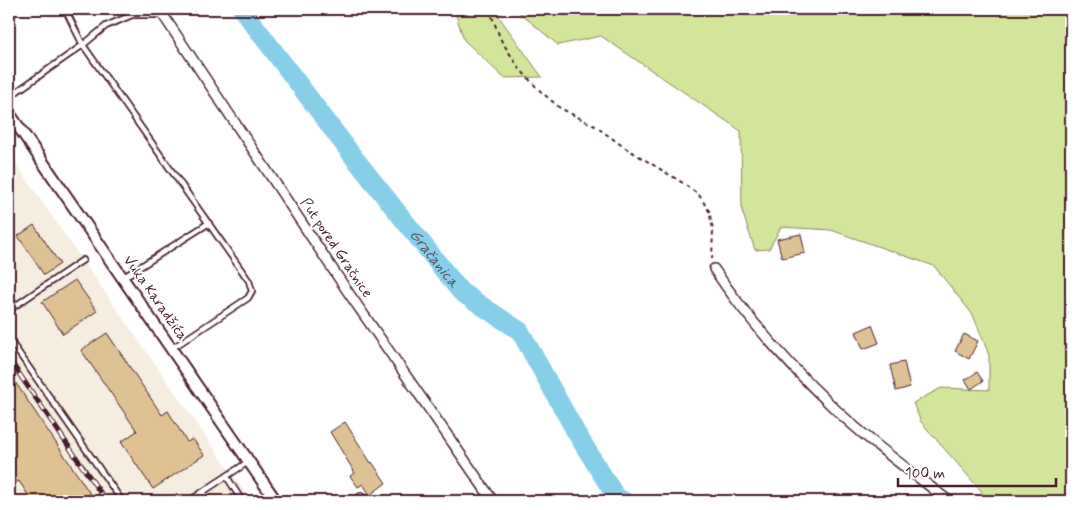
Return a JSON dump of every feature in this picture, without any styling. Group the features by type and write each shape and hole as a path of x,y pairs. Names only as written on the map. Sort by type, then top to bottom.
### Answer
{"street":[{"name":"Put pored Gračnice","path":"161,12 348,292 493,501"},
{"name":"Vuka Karadžića","path":"9,112 276,501"},
{"path":"714,269 780,354 834,408 949,501"}],"lane":[{"path":"65,9 83,44 249,281 252,291 248,298 171,349"},
{"path":"9,97 106,26 132,15 161,12"},
{"path":"122,278 209,223"},
{"path":"9,310 83,260"},
{"path":"9,339 122,501"},
{"path":"189,501 249,462"},
{"path":"226,476 242,501"},
{"path":"203,492 209,501"}],"path":[{"path":"489,9 501,40 518,68 538,89 560,108 595,126 624,148 683,183 698,196 709,211 713,229 712,258 714,269"}],"shaded area":[{"path":"9,153 51,215 251,501 9,501"}],"green space":[{"path":"454,9 511,9 497,14 542,77 504,78 464,40"},
{"path":"515,9 1071,9 1071,501 990,501 921,422 913,403 941,388 989,390 989,355 973,315 934,266 831,230 781,227 769,249 755,250 742,211 741,131 601,36 558,45"}],"building":[{"path":"34,225 60,264 44,275 18,236"},
{"path":"801,234 805,253 782,258 777,239"},
{"path":"75,280 97,311 63,334 42,302"},
{"path":"872,325 879,343 863,349 856,332"},
{"path":"107,333 162,415 168,411 187,442 193,439 204,455 153,489 121,442 137,431 81,350"},
{"path":"964,334 978,341 969,359 955,351"},
{"path":"904,362 910,387 896,391 890,365"},
{"path":"977,372 983,381 971,389 965,380"},
{"path":"9,373 95,501 32,501 19,481 9,487"},
{"path":"345,422 386,483 370,495 363,484 358,487 350,476 355,473 330,432"}],"waterway":[{"name":"Gračanica","path":"242,9 352,155 461,292 520,331 577,434 616,497 624,501"}],"railway":[{"path":"9,359 106,501"}]}
